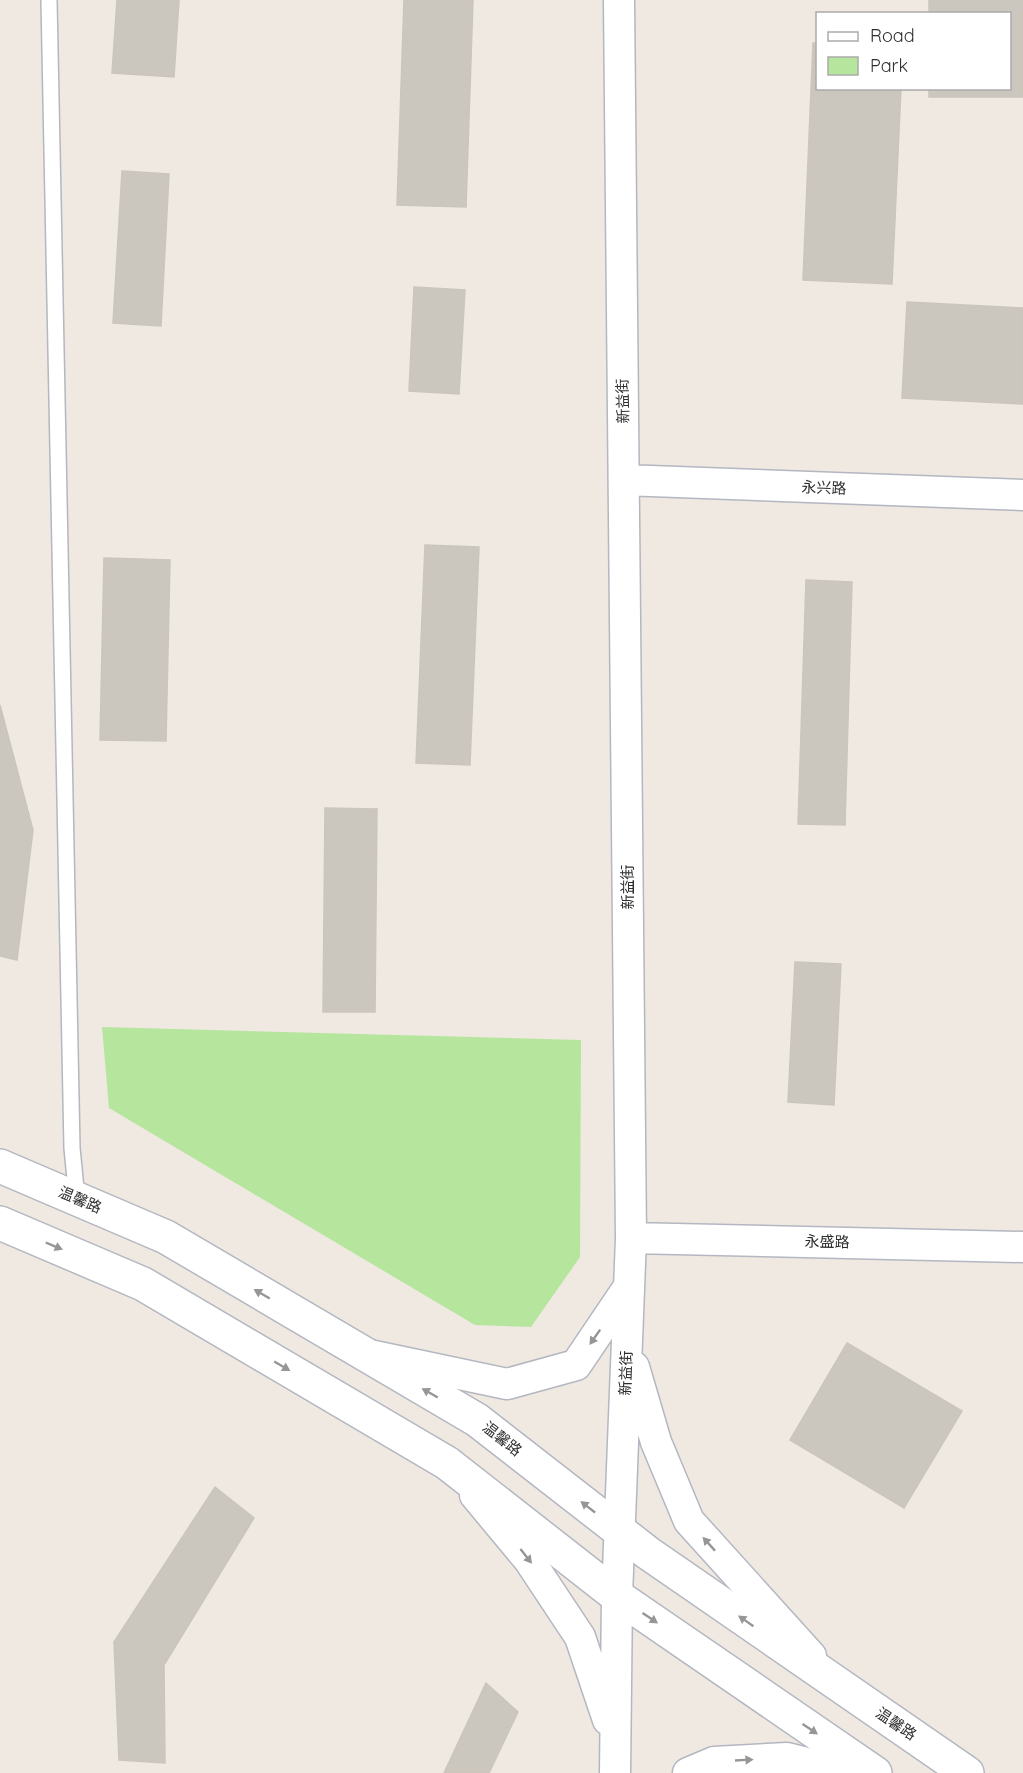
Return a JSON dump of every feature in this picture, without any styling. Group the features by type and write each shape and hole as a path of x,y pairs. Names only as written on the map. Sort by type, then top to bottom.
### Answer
{"main road":[{"name":"温馨路","path":"0,1166 166,1237 477,1420 648,1553 967,1773"},
{"path":"0,1223 143,1284 447,1463 617,1596 875,1773"}],"street":[{"name":"新益街","path":"615,1773 617,1596 631,1238 619,0"},
{"name":"永兴路","path":"624,480 1023,495"},
{"name":"永盛路","path":"631,1238 1023,1247"},
{"path":"364,1353 507,1384 576,1365 628,1288"},
{"path":"627,1342 656,1442 689,1521 833,1681"},
{"path":"447,1463 529,1560 580,1637 615,1741"},
{"path":"688,1773 714,1762 787,1758 847,1773"}],"lane":[{"path":"49,0 71,1124 77,1199"}],"green space":[{"path":"102,1027 581,1040 580,1257 531,1327 475,1325 109,1108"}],"building":[{"path":"117,0 179,0 174,77 112,73"},
{"path":"404,0 473,0 466,207 397,205"},
{"path":"929,0 1023,0 1023,97 929,97 929,90 1011,90 1011,12 929,12"},
{"path":"813,43 816,43 816,90 901,90 892,284 803,280"},
{"path":"122,171 169,174 161,326 113,323"},
{"path":"414,287 465,290 459,394 409,391"},
{"path":"907,302 1023,308 1023,404 902,398"},
{"path":"425,545 479,547 470,765 416,763"},
{"path":"104,558 170,560 166,741 100,740"},
{"path":"806,580 852,582 845,825 798,824"},
{"path":"0,705 33,830 17,960 0,956"},
{"path":"325,808 377,809 375,1012 323,1012"},
{"path":"795,962 841,964 834,1105 788,1102"},
{"path":"847,1343 962,1411 904,1508 790,1440"},
{"path":"215,1487 254,1518 164,1665 165,1763 119,1760 114,1642"},
{"path":"486,1683 518,1712 489,1773 444,1773"}]}
